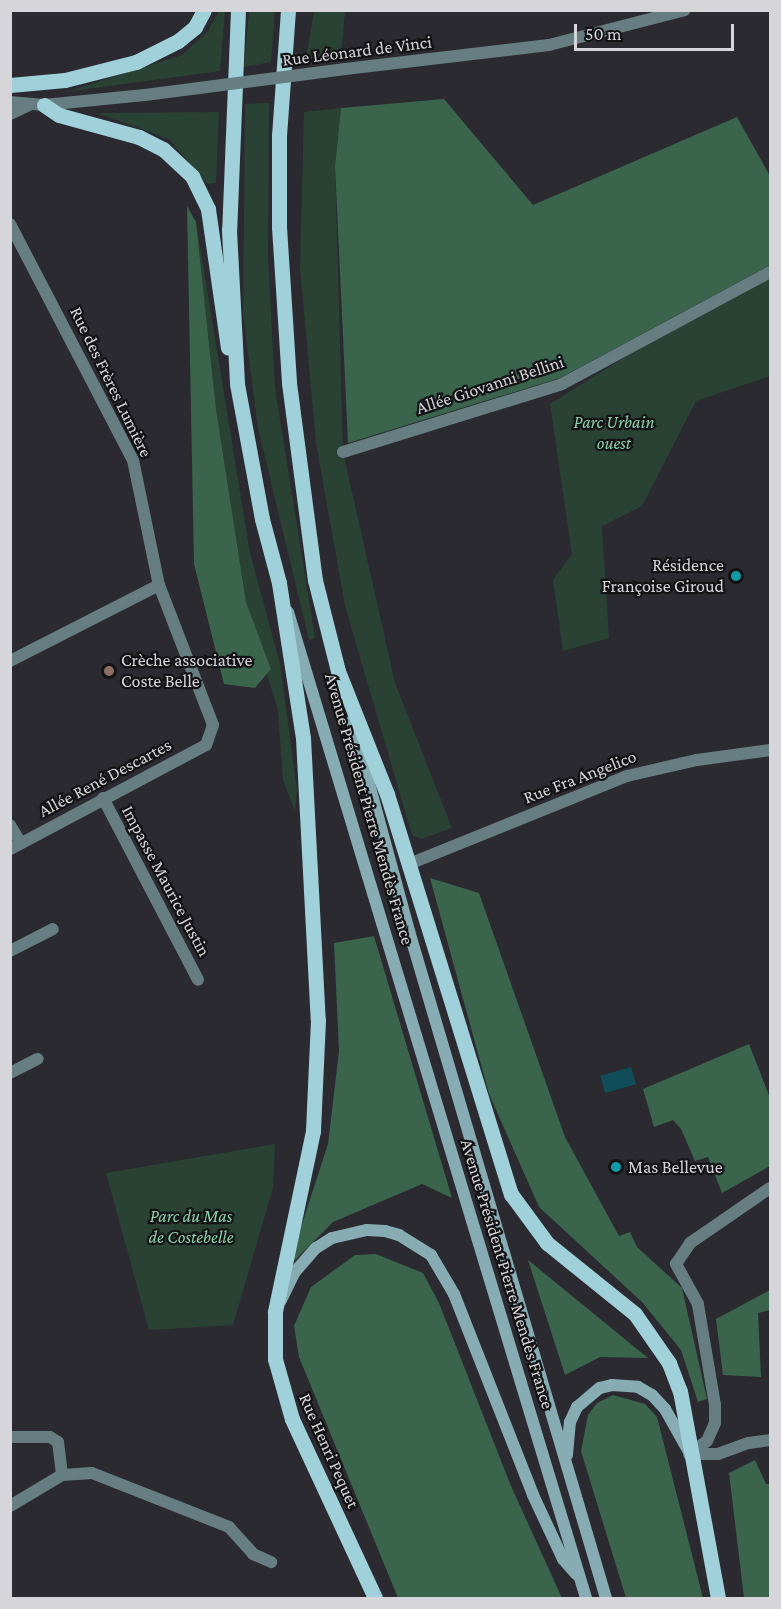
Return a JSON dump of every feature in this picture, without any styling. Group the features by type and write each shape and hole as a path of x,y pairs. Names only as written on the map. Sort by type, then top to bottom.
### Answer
{"main road":[{"path":"10,85 65,80 136,62 178,41 195,27 204,10"},
{"name":"Avenue Président Pierre Mendès France","path":"238,10 230,230 237,384 258,498 279,583 586,1599"},
{"name":"Avenue Président Pierre Mendès France","path":"288,10 279,136 279,227 289,383 315,580 408,931 606,1599"},
{"path":"37,105 59,115 139,136 163,149 192,176 208,210 221,321 237,384"},
{"name":"Rue Henri Pequet","path":"279,583 303,738 318,1075 313,1131 276,1312 274,1348 282,1390 375,1599"},
{"path":"338,671 387,794 511,1194 547,1243 615,1296 653,1336 680,1391 718,1599"},
{"path":"276,1312 294,1273 316,1248 332,1238 367,1230 385,1231 399,1235 431,1255 454,1294 558,1548 580,1579"},
{"path":"567,1468 570,1422 577,1407 600,1388 612,1384 638,1387 652,1395 665,1409 690,1454"}],"street":[{"name":"Rue Léonard de Vinci","path":"10,102 37,105 145,95 549,45 678,12"},
{"name":"Rue Léonard de Vinci","path":"10,114 37,105"},
{"name":"Rue des Frères Lumière","path":"10,224 133,460 159,585 202,693 213,725 212,735"},
{"name":"Allée Giovanni Bellini","path":"343,452 562,384 771,272"},
{"path":"10,662 159,585"},
{"name":"Allée René Descartes","path":"16,846 206,745 212,735"},
{"name":"Rue Fra Angelico","path":"409,864 627,776 697,760 771,750"},
{"name":"Impasse Maurice Justin","path":"103,798 198,980"},
{"path":"10,825 16,846"},
{"path":"10,951 53,929"},
{"path":"10,1073 38,1059"},
{"path":"690,1454 707,1441 715,1423 715,1405 698,1304 676,1264 690,1243 771,1188"},
{"path":"10,1437 50,1437 58,1442 62,1475"},
{"path":"690,1454 718,1454 748,1443 771,1440"},
{"path":"10,1506 62,1475 79,1472 104,1475 239,1534 253,1554 271,1562"}],"green space":[{"path":"219,11 225,11 220,71 66,92 182,55 208,31"},
{"path":"249,11 275,11 271,62 244,67"},
{"path":"314,11 345,11 341,54 306,59"},
{"path":"444,99 533,205 737,117 770,176 770,265 560,378 348,443 335,166 341,108"},
{"path":"269,103 268,256 275,388 315,638 309,640 258,428 243,314 245,104"},
{"path":"341,108 335,166 343,452 395,683 452,828 421,839 412,835 345,606 316,443 300,268 304,112"},
{"path":"219,112 216,183 207,184 169,139 97,113"},
{"path":"187,206 196,222 216,409 246,602 271,669 255,688 224,684 194,564"},
{"path":"196,222 250,553 280,664 297,790 295,811 283,780 278,711 267,674 271,669 246,602 216,409"},
{"name":"Parc Urbain ouest","path":"770,267 770,376 696,401 642,506 602,526 609,638 563,651 553,580 572,554 550,404"},
{"path":"430,878 479,893 565,1137 619,1236 630,1232 637,1247 682,1288 707,1399 698,1402 681,1350 642,1302 539,1207 489,1094"},
{"path":"374,936 452,1198 422,1184 333,1222 288,1267 328,1144 339,1051 334,943"},
{"path":"749,1044 770,1098 770,1166 722,1193 708,1157 695,1161 681,1129 673,1120 654,1127 643,1089"},
{"name":"Parc du Mas de Costebelle","path":"275,1144 273,1188 233,1325 149,1330 106,1173"},
{"path":"376,1254 423,1273 439,1303 511,1486 562,1598 398,1598 299,1357 294,1326 311,1287 355,1255"},
{"path":"528,1260 648,1358 600,1357 565,1375"},
{"path":"770,1290 770,1310 758,1313 761,1377 723,1375 716,1319"},
{"path":"613,1395 645,1404 657,1417 703,1598 626,1598 581,1451 588,1415 597,1403"},
{"path":"755,1460 766,1484 770,1484 770,1598 744,1598 729,1473"}],"water":[{"path":"631,1067 636,1084 605,1093 600,1076"}],"place":[{"name":"Résidence Françoise Giroud","path":"736,576"},
{"name":"Crèche associative Coste Belle","path":"109,671"},
{"name":"Mas Bellevue","path":"616,1167"}]}
